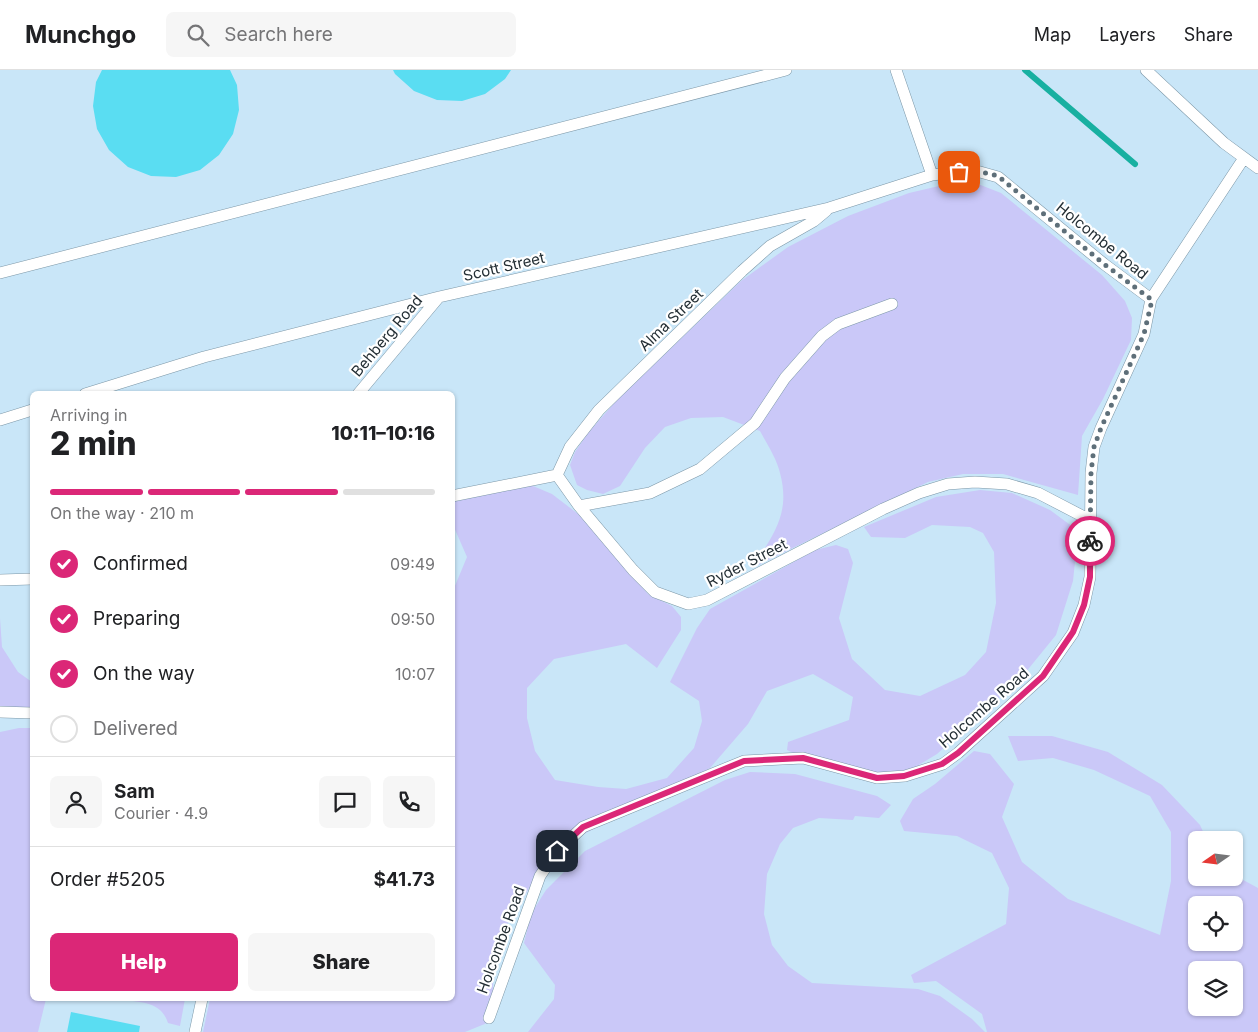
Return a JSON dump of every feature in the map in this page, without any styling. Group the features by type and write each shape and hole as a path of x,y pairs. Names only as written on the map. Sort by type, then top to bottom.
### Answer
{"lane":[{"path":"0,273 786,70"},
{"path":"896,70 932,175"},
{"path":"1146,70 1224,143 1258,168"},
{"path":"1152,300 1244,158"},
{"name":"Scott Street","path":"95,391 204,357 439,297 829,208 932,175 973,170 998,176"},
{"name":"Holcombe Road","path":"489,1018 540,876 557,851 583,827 744,761 803,758 877,778 904,776 942,764 958,753 1043,676 1073,632 1084,605 1090,577 1091,473 1094,447 1144,334 1152,300 1104,264 998,176"},
{"name":"Alma Street","path":"557,475 570,447 599,410 770,246 814,220 829,208"},
{"name":"Behberg Road","path":"361,391 439,297"},
{"path":"579,506 650,493 700,469 755,423 785,378 822,336 838,324 892,304"},
{"path":"0,420 30,411"},
{"path":"455,495 557,475"},
{"name":"Ryder Street","path":"557,475 579,506 633,570 655,592 688,604 707,600 883,509 948,484 975,482 1007,484 1038,493 1090,520"},
{"path":"0,580 30,579"},
{"path":"0,712 30,713"},
{"path":"195,1032 202,1001"}],"shaded area":[{"path":"952,183 978,184 1001,193 1102,275 1125,301 1132,318 1131,340 1103,399 1082,436 1078,495 1003,474 963,474 928,482 752,568 778,524 783,500 779,468 760,431 723,417 691,418 665,427 645,448 620,486 603,494 577,485 570,465 575,452 588,433 617,400 741,281 788,247 848,216 909,193"},
{"path":"533,486 552,494 582,517 648,594 672,606 681,617 681,630 657,668 626,644 554,659 527,688 527,718 535,751 555,780 598,787 626,789 667,778 694,748 702,721 699,701 670,682 697,628 710,609 815,550 836,545 848,549 853,563 839,618 852,659 885,690 920,696 965,675 986,652 996,603 994,552 983,533 970,527 932,525 905,538 871,537 864,527 936,497 980,490 1012,493 1050,510 1073,527 1077,542 1073,581 1056,635 1021,678 937,754 909,771 885,774 799,756 787,750 788,742 849,720 853,697 813,674 767,691 748,724 710,768 580,836 557,852 531,885 492,949 492,1021 465,1032 203,1032 210,1001 455,1001 455,586 467,557 455,530 455,502 516,487"},
{"path":"0,618 2,647 18,672 30,681 30,712 0,715"},
{"path":"30,728 30,1001 46,1001 38,1032 0,1032 0,732"},
{"path":"1008,736 1052,736 1108,752 1162,785 1200,825 1203,831 1188,831 1188,886 1243,886 1243,880 1258,888 1258,1032 987,1032 982,1014 936,981 914,983 911,975 1006,924 1009,888 992,853 957,836 904,831 900,821 913,799 935,784 974,751 990,754 1014,784 1002,817 1022,862 1068,899 1160,935 1171,881 1171,832 1150,796 1094,770 1053,758 1018,761"},
{"path":"750,772 795,774 877,796 891,805 879,818 855,816 853,820 819,818 793,828 780,844 767,874 764,914 772,945 788,966 812,983 918,989 940,996 972,1019 985,1032 528,1032 554,999 555,985 524,943 531,914 546,890 585,851 725,780"},
{"path":"132,1001 185,1001 180,1026 168,1023 161,1011 149,1004"}],"building":[{"path":"102,70 230,70 237,85 239,110 233,134 219,155 200,170 176,177 151,176 128,167 109,150 97,129 93,106 96,82"},
{"path":"393,70 511,70 505,79 485,94 462,101 437,100 414,91"},
{"path":"71,1012 140,1026 139,1032 67,1032"}],"waterway":[{"path":"1025,70 1135,164"}],"way so far":[{"path":"959,172 973,170 998,176 1104,264 1152,300 1144,334 1094,447 1091,473 1090,541"}],"route":[{"path":"557,851 583,827 744,761 803,758 877,778 904,776 942,764 958,753 1043,676 1073,632 1084,605 1090,577 1090,541"}]}
